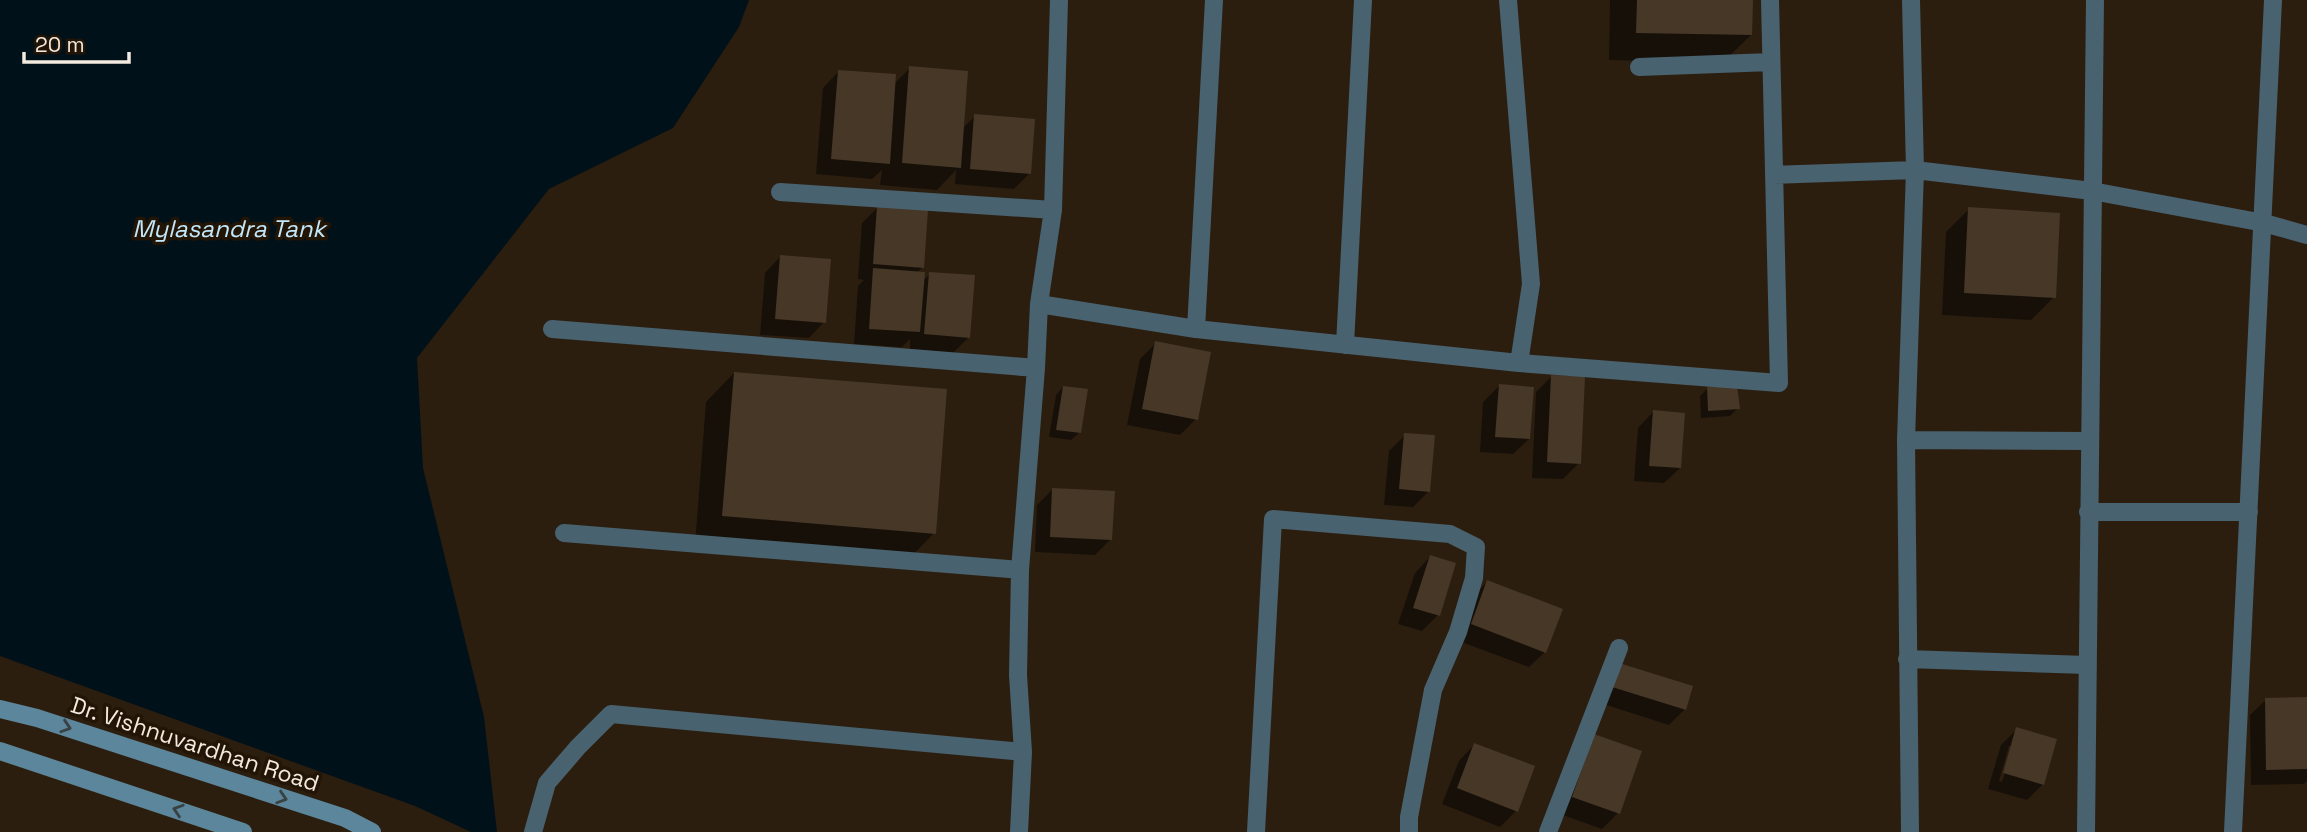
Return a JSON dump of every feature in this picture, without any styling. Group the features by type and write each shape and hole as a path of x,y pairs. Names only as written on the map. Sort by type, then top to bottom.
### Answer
{"main road":[{"name":"Dr. Vishnuvardhan Road","path":"0,709 50,722 345,818 372,832"},
{"path":"0,751 243,832"}],"street":[{"path":"1019,832 1023,752 1018,675 1020,570 1039,304 1054,210 1059,0"},
{"path":"1196,329 1214,0"},
{"path":"1345,345 1363,0"},
{"path":"1508,0 1531,284 1520,363"},
{"path":"1039,304 1196,329 1345,345 1520,363 1779,383 1770,0"},
{"path":"1910,832 1906,440 1915,170 1911,0"},
{"path":"2086,832 2095,0"},
{"path":"2233,832 2273,0"},
{"path":"1639,67 1771,62"},
{"path":"1774,175 1915,170 2092,191 2264,223 2307,235"},
{"path":"780,192 1054,210"},
{"path":"552,329 1036,368"},
{"path":"1906,440 2089,441"},
{"path":"2088,512 2249,512"},
{"path":"1256,832 1273,519 1450,534 1476,547 1474,578 1468,600 1458,632 1433,690 1409,817 1409,832"},
{"path":"564,533 1020,570"},
{"path":"1548,832 1619,648"},
{"path":"1907,659 2087,665"},
{"path":"533,832 547,783 611,714 1023,752"}],"water":[{"name":"Mylasandra Tank","path":"0,0 749,0 739,27 673,128 549,189 417,358 423,468 484,717 497,832 471,832 415,806 0,656"}],"building":[{"path":"1637,0 1753,0 1752,35 1636,33"},
{"path":"909,66 968,71 961,168 902,163"},
{"path":"838,70 896,74 890,164 831,159"},
{"path":"974,114 1035,119 1031,174 970,169"},
{"path":"877,206 928,210 924,268 873,264"},
{"path":"1968,207 2060,213 2056,298 1964,293"},
{"path":"780,255 831,259 826,323 775,319"},
{"path":"873,268 925,272 920,332 869,329"},
{"path":"929,272 975,275 970,338 924,334"},
{"path":"1155,341 1211,352 1198,420 1142,409"},
{"path":"734,372 947,389 936,534 722,516"},
{"path":"1551,375 1585,376 1581,464 1547,462"},
{"path":"1499,384 1534,387 1530,439 1495,437"},
{"path":"1737,385 1740,409 1708,411 1707,387"},
{"path":"1063,386 1088,389 1081,433 1056,430"},
{"path":"1653,410 1685,413 1681,468 1649,466"},
{"path":"1404,433 1435,435 1430,492 1399,489"},
{"path":"1052,488 1115,491 1112,540 1050,537"},
{"path":"1430,555 1456,563 1440,616 1413,608"},
{"path":"1487,580 1563,609 1546,653 1471,624"},
{"path":"1619,663 1693,686 1686,710 1612,687"},
{"path":"2307,697 2307,769 2266,770 2265,698"},
{"path":"2016,727 2057,739 2044,785 2003,773"},
{"path":"1594,734 1642,751 1620,814 1572,797"},
{"path":"1474,743 1535,766 1518,812 1457,788"}]}
